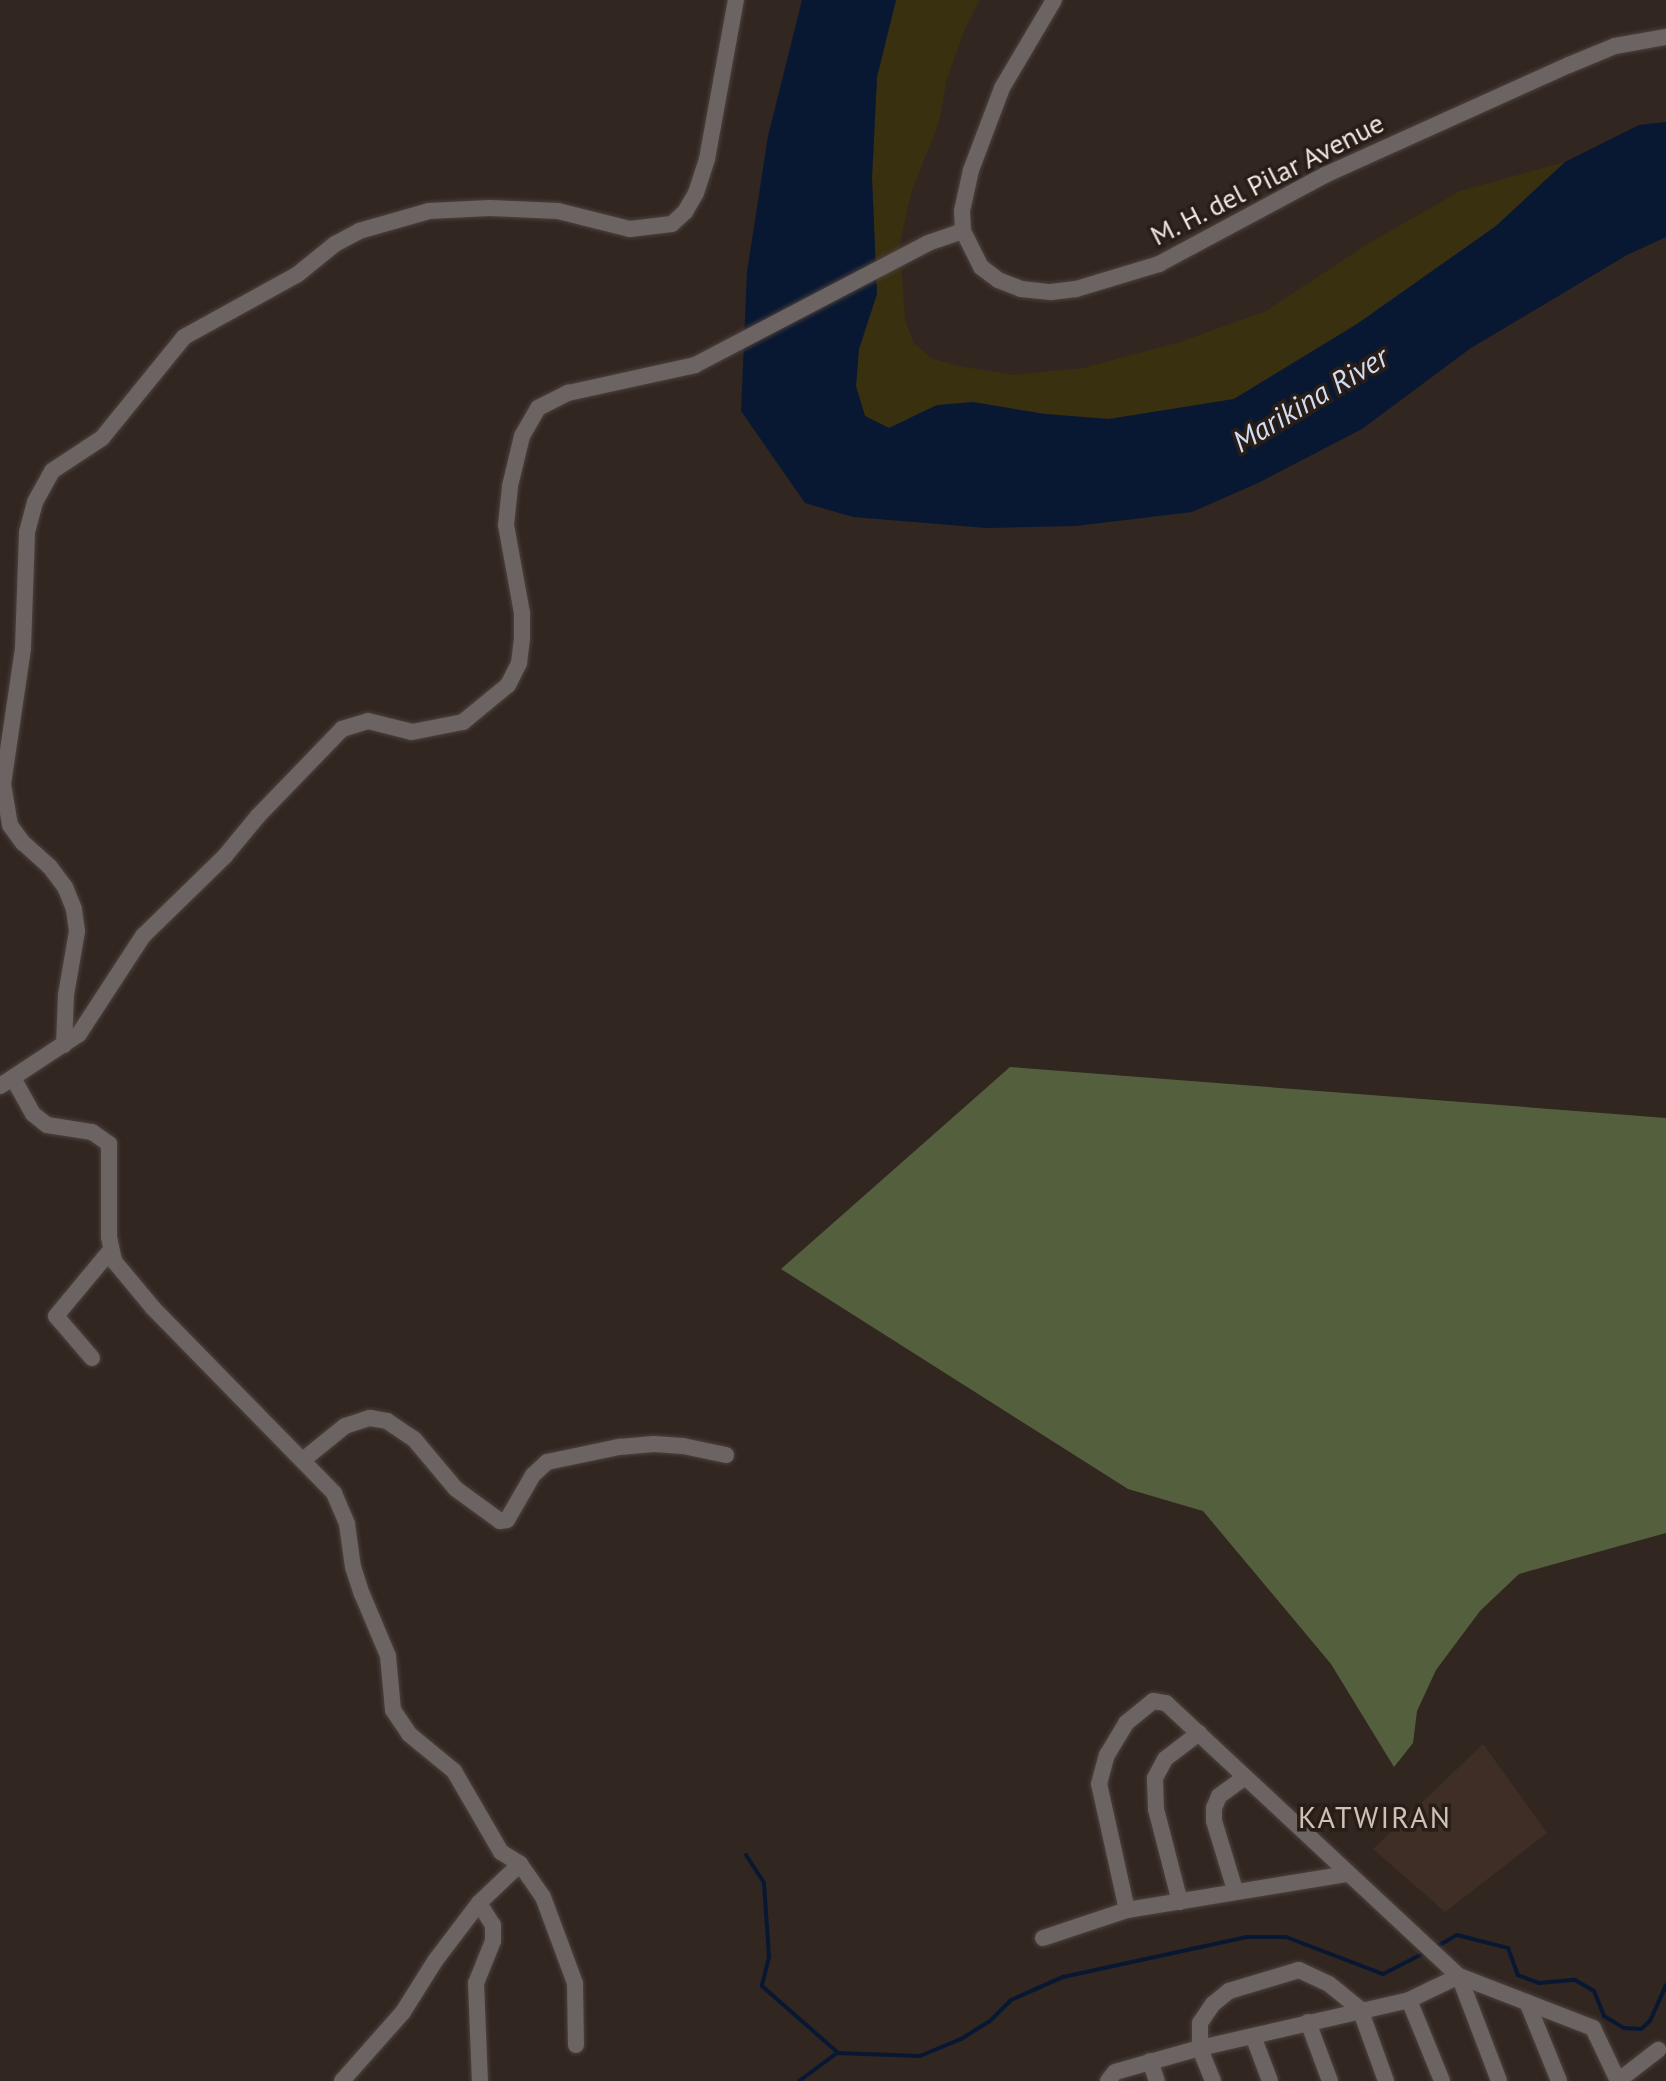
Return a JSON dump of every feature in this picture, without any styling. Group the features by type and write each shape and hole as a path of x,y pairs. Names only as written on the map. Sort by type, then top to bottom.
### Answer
{"street":[{"path":"64,1045 66,995 77,931 74,909 65,887 50,867 23,843 10,825 3,784 23,648 27,532 35,502 52,471 102,438 184,337 298,274 335,244 359,231 429,211 490,208 558,211 630,229 672,224 685,212 696,193 707,159 736,0"},
{"name":"M. H. del Pilar Avenue","path":"1054,0 1002,88 965,190 963,231 981,267 998,280 1021,289 1051,292 1076,289 1159,264 1325,175 1569,65 1615,46 1666,37"},
{"path":"576,2045 578,2013 572,1972 552,1914 520,1864 501,1852 454,1771 409,1734 393,1710 388,1656 353,1567 343,1510 334,1493 153,1308 114,1261 110,1251 109,1144 92,1132 47,1125 33,1114 6,1082 79,1034 143,936 225,856 258,816 342,729 368,721 412,732 463,722 508,685 519,663 522,638 522,613 506,525 510,486 522,436 538,408 568,393 672,371 721,353 916,249 963,231"},
{"path":"92,1358 56,1316 59,1308 110,1251"},
{"path":"303,1460 345,1426 370,1418 387,1421 414,1439 456,1489 500,1521 507,1520 533,1475 547,1462 619,1447 654,1444 683,1446 726,1455"},
{"path":"1127,1910 1099,1784 1107,1755 1126,1723 1153,1701 1166,1703 1346,1874 1459,1976 1593,2028 1618,2081 1658,2050"},
{"path":"1180,1902 1156,1809 1155,1778 1165,1759 1199,1733"},
{"path":"1235,1890 1214,1821 1214,1808 1219,1796 1244,1778"},
{"path":"342,2081 403,2012 435,1961 479,1903 520,1864"},
{"path":"1043,1938 1127,1910 1346,1874"},
{"path":"479,1903 493,1925 493,1941 476,1983 480,2081"},
{"path":"1213,2081 1200,2048 1200,2023 1213,2004 1229,1991 1299,1970 1329,1984 1360,2009 1386,2081"},
{"path":"1108,2081 1115,2072 1150,2061 1360,2009 1409,2000 1459,1976"},
{"path":"1459,1976 1499,2081"},
{"path":"1409,2000 1442,2081"},
{"path":"1527,2002 1559,2081"},
{"path":"1308,2022 1330,2081"},
{"path":"1253,2036 1270,2081"},
{"path":"1150,2061 1157,2081"}],"shaded area":[{"path":"1483,1744 1547,1833 1445,1912 1373,1849"}],"green space":[{"path":"1010,1067 1666,1118 1666,1533 1519,1574 1480,1611 1436,1670 1417,1711 1413,1743 1394,1767 1331,1664 1203,1511 1128,1489 781,1269"}],"sand":[{"path":"896,0 980,0 964,31 947,79 939,122 911,193 900,243 905,319 913,342 931,358 958,366 1012,375 1083,368 1180,342 1266,311 1369,243 1460,191 1565,162 1496,226 1357,324 1234,399 1109,419 937,405 889,428 865,416 856,386 859,349 877,294 872,178 877,77"}],"water":[{"name":"Marikina River","path":"802,0 896,0 877,77 872,178 877,294 859,349 856,386 865,416 889,428 937,405 973,402 1045,414 1109,419 1234,399 1357,324 1496,226 1565,162 1639,125 1666,122 1666,237 1627,255 1471,348 1362,429 1258,483 1192,512 1076,526 986,528 853,517 805,503 741,411 747,272 768,136"}],"waterway":[{"path":"746,1855 764,1883 769,1957 762,1986 837,2052"},
{"path":"1436,1947 1457,1935 1508,1948 1518,1975 1539,1983 1575,1980 1594,1991 1604,2016 1624,2028 1641,2029 1650,2021 1666,1985"},
{"path":"799,2081 837,2053 920,2056 961,2039 990,2021 1011,2000 1063,1977 1247,1937 1286,1937 1383,1974 1428,1951"}],"district":[{"name":"KATWIRAN","path":"1375,1817"}]}
